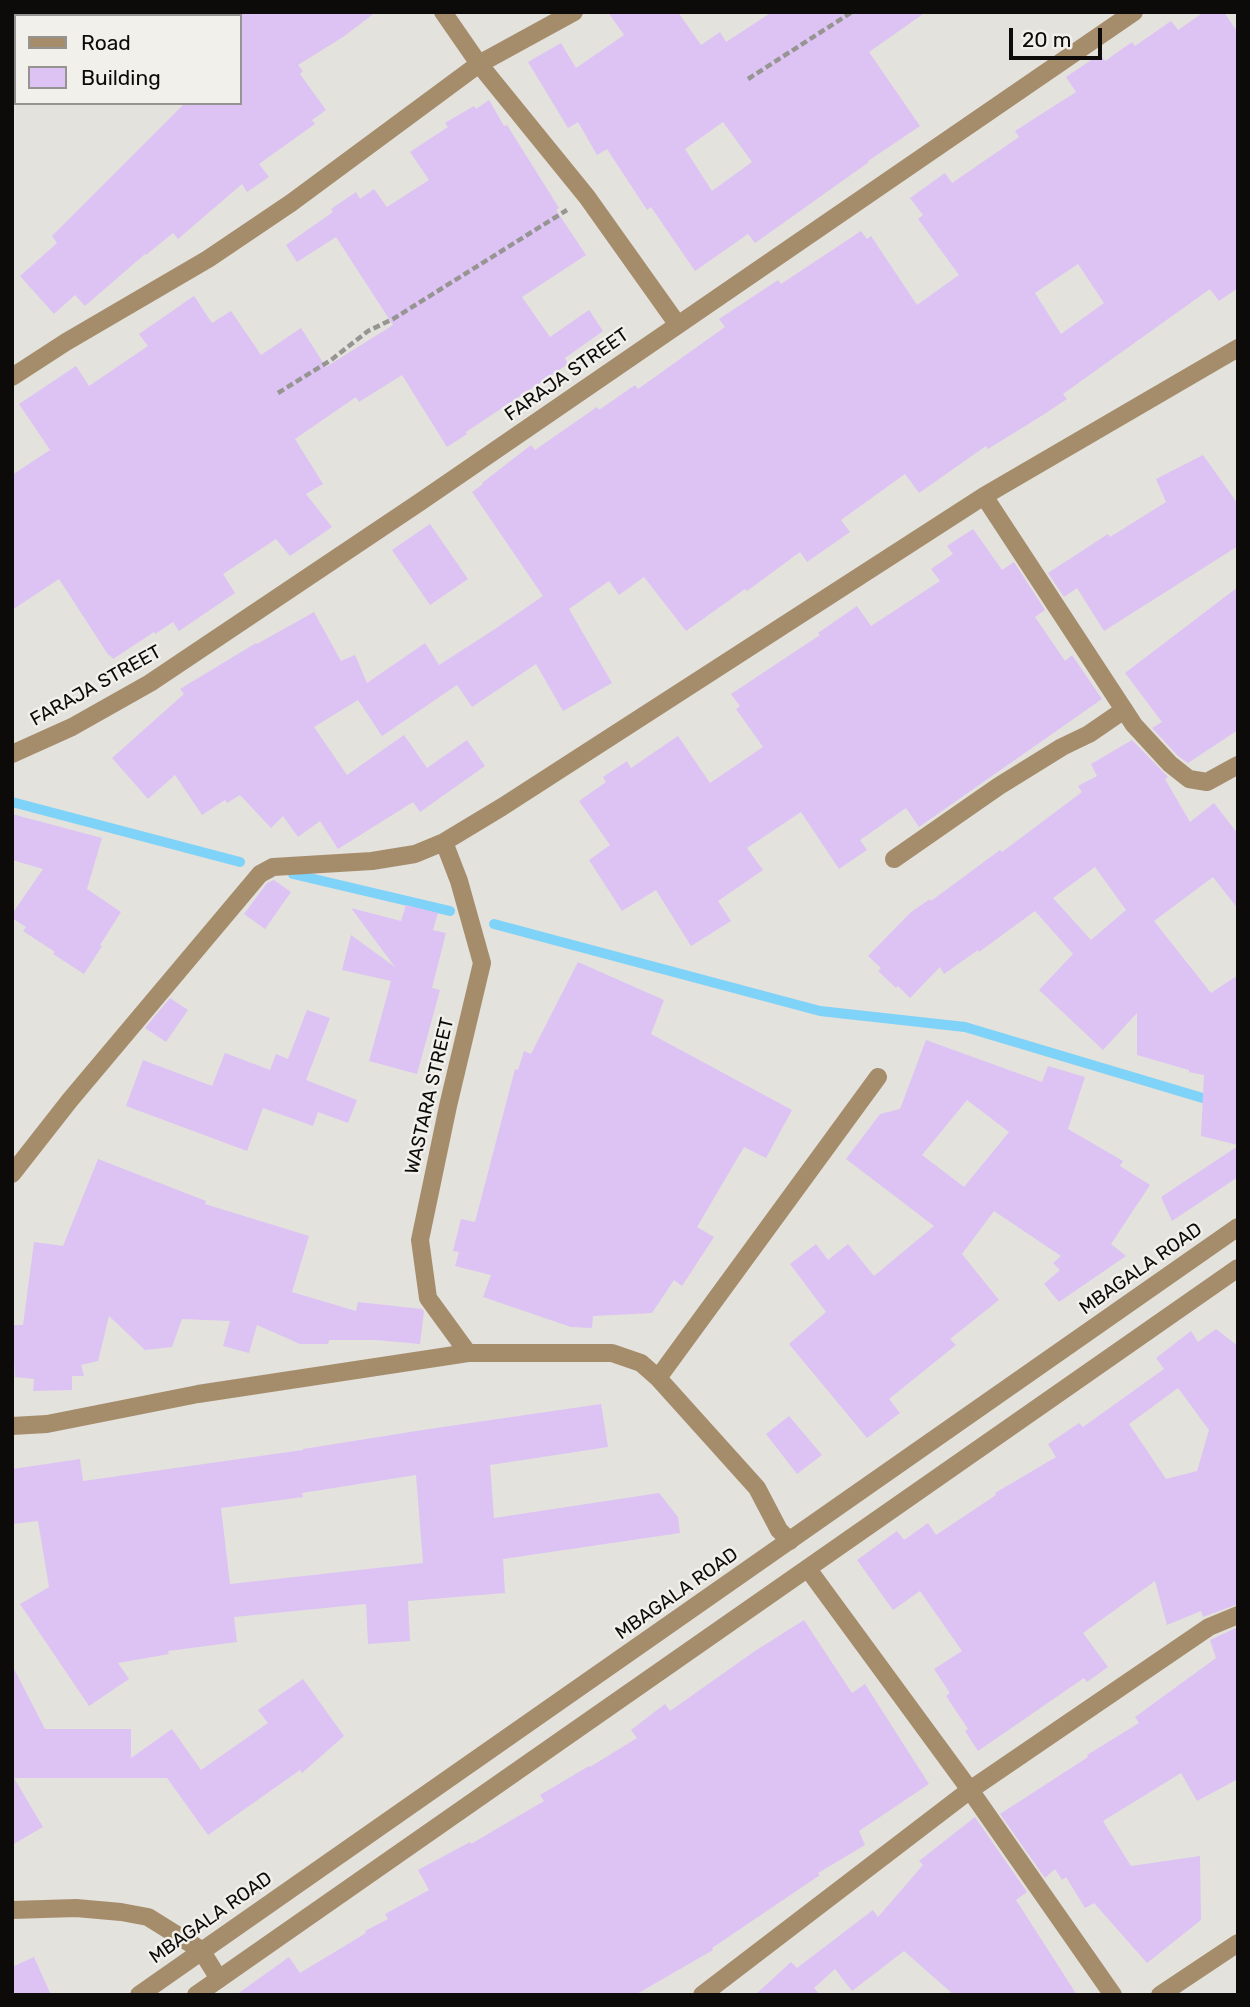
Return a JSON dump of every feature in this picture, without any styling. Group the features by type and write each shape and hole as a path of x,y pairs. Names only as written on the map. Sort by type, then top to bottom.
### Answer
{"street":[{"path":"443,12 479,64 587,197 678,325"},
{"path":"12,377 66,342 208,259 290,203 479,64 574,12"},
{"name":"FARAJA STREET","path":"12,754 72,727 150,683 420,502 1134,12"},
{"path":"12,1174 78,1090 260,874 273,867 372,861 415,854 444,842 984,496 1238,348"},
{"path":"984,496 1134,725 1161,754 1189,779 1208,782 1238,765"},
{"path":"894,859 999,786 1062,747 1089,734 1124,710"},
{"name":"WASTARA STREET","path":"444,842 459,881 482,963 420,1240 428,1298 468,1353"},
{"path":"658,1378 878,1077"},
{"name":"MBAGALA ROAD","path":"139,1995 1238,1227"},
{"path":"196,1995 1236,1270"},
{"path":"12,1426 47,1424 198,1394 468,1353 612,1353 641,1363 658,1378 757,1488 779,1530 790,1541"},
{"path":"808,1569 970,1790 1113,1995"},
{"path":"702,1995 970,1790 1209,1627 1238,1615"},
{"path":"12,1910 76,1908 148,1917 201,1950 219,1979"},
{"path":"1160,1995 1238,1943"}],"path":[{"path":"748,79 852,12"},
{"path":"278,393 331,360 368,331 393,319 587,197"}],"building":[{"path":"376,12 343,37 298,65 303,71 300,74 326,110 312,120 315,124 259,164 269,177 247,192 242,184 178,239 173,233 145,254 85,306 75,295 54,314 20,276 57,243 52,236 183,105 242,105 240,14"},
{"path":"608,12 678,12 701,45 720,32 726,42 772,12 926,12 869,52 920,126 755,243 748,234 695,271 651,207 647,210 607,149 597,155 578,122 568,128 528,62 561,43 576,68 624,35","holes":["723,122 752,162 712,191 685,149"]},
{"path":"1204,12 1224,12 1238,33 1238,288 1219,301 1210,289 1063,394 1067,399 988,449 986,446 919,493 905,474 841,520 850,532 807,562 800,552 686,631 644,577 619,595 609,581 569,609 612,683 563,711 536,664 472,707 457,685 382,736 358,700 314,727 347,775 404,735 427,768 467,740 485,766 420,812 413,802 338,849 320,821 298,837 283,816 271,828 240,795 227,803 225,800 202,815 175,775 148,799 112,758 184,694 180,689 314,612 341,661 355,655 367,683 425,643 439,665 495,629 543,596 472,492 482,483 531,445 535,450 597,407 599,410 635,385 638,389 725,327 719,319 778,280 781,284 861,231 867,239 871,236 917,305 959,275 918,219 923,215 910,198 945,173 952,183 1019,137 1015,131 1076,92 1066,77 1100,54 1105,61 1132,42 1135,46 1171,21 1178,30","holes":["1078,264 1104,303 1061,334 1035,293"]},
{"path":"489,100 586,255 522,297 550,337 589,310 603,331 565,358 568,364 447,447 402,375 359,402 356,397 295,439 323,484 306,494 332,527 290,556 276,539 223,574 235,593 179,631 173,622 113,659 59,579 12,610 12,475 50,450 19,404 76,366 89,386 148,346 139,334 194,296 212,323 231,311 261,355 301,328 326,367 393,325 336,237 297,262 286,245 356,192 360,199 374,189 387,207 429,180 410,152 448,127 445,123"},
{"path":"1203,455 1238,504 1238,546 1104,631 1077,588 1064,597 1048,573 1108,534 1110,537 1166,502 1156,479"},
{"path":"430,524 468,579 430,605 392,550"},
{"path":"973,529 1002,570 1014,562 1045,610 1035,617 1065,661 1072,655 1102,699 919,827 906,808 860,840 867,850 839,869 801,812 747,848 763,870 718,901 731,921 691,946 656,890 622,911 589,860 610,845 579,801 606,782 603,777 627,761 631,768 678,736 710,783 763,747 736,709 740,706 731,694 820,635 818,633 857,606 871,626 940,581 931,569 953,554 947,546"},
{"path":"1238,587 1238,730 1188,763 1152,728 1162,722 1125,673"},
{"path":"1132,740 1168,777 1165,779 1190,822 1214,803 1238,834 1238,909 1213,877 1154,921 1211,993 1238,975 1238,1145 1201,1136 1204,1075 1137,1055 1137,1013 1103,1050 1039,990 1073,954 1035,911 944,974 940,967 910,998 878,971 881,968 868,956 911,912 930,899 931,901 1000,850 1002,852 1082,792 1078,786 1097,776 1091,764","holes":["1095,867 1126,910 1091,940 1053,898"]},
{"path":"12,814 102,838 87,889 121,912 84,974 23,931 26,927 12,918 12,914 43,869 12,860"},
{"path":"274,880 291,892 265,929 244,914 267,883"},
{"path":"406,905 438,913 433,930 446,933 432,988 440,990 417,1074 369,1061 391,981 342,970 351,935 395,967 351,908 401,921"},
{"path":"578,962 664,1000 651,1034 792,1110 766,1158 744,1147 697,1227 714,1237 682,1286 674,1280 652,1313 593,1316 592,1328 571,1327 483,1297 491,1275 455,1266 459,1252 453,1251 461,1219 475,1222 515,1069 518,1070 524,1051 531,1054"},
{"path":"170,998 188,1010 166,1042 145,1028"},
{"path":"307,1010 330,1018 306,1080 357,1100 348,1123 318,1112 313,1126 263,1108 247,1151 126,1106 143,1060 212,1086 225,1053 270,1070 276,1054 288,1059"},
{"path":"926,1040 1042,1082 1048,1066 1085,1077 1068,1129 1123,1161 1120,1166 1150,1185 1111,1244 1126,1256 1059,1302 1044,1284 1060,1270 1053,1263 1061,1256 994,1211 962,1254 999,1300 950,1339 956,1345 889,1399 900,1413 867,1438 789,1344 826,1312 790,1264 816,1244 828,1260 848,1244 874,1276 934,1226 846,1159 880,1114 900,1109","holes":["967,1100 1009,1132 964,1187 922,1155"]},
{"path":"1238,1146 1238,1177 1172,1221 1161,1197"},
{"path":"98,1159 206,1201 205,1204 309,1236 292,1292 356,1311 358,1302 422,1309 424,1311 420,1344 329,1340 328,1344 300,1344 257,1325 249,1353 223,1346 230,1321 182,1319 172,1347 145,1350 109,1316 98,1361 81,1365 84,1376 72,1376 72,1390 33,1391 34,1379 15,1377 12,1325 23,1325 34,1242 63,1246"},
{"path":"1216,1329 1238,1346 1238,1604 1203,1617 1201,1611 1167,1625 1155,1581 1083,1633 1108,1667 1087,1682 1084,1678 978,1751 965,1731 968,1729 946,1696 950,1693 934,1669 962,1651 920,1591 893,1610 857,1560 897,1531 904,1540 928,1523 936,1535 996,1495 995,1493 1056,1457 1048,1444 1079,1423 1083,1427 1164,1369 1156,1358 1191,1331 1198,1342","holes":["1178,1388 1209,1430 1197,1471 1166,1479 1129,1424"]},
{"path":"601,1404 608,1447 490,1465 494,1518 659,1493 678,1517 680,1533 503,1559 505,1593 408,1601 410,1641 368,1644 366,1604 234,1617 237,1642 168,1651 169,1654 118,1663 129,1679 89,1706 20,1604 49,1587 38,1521 12,1524 12,1469 80,1459 83,1481","holes":["416,1475 423,1563 230,1584 221,1508 303,1497 302,1493"]},
{"path":"789,1416 822,1455 797,1474 766,1434"},
{"path":"804,1620 852,1693 865,1684 929,1784 859,1831 865,1845 818,1873 820,1875 712,1948 713,1950 635,1995 236,1995 289,1957 300,1973 388,1919 385,1914 429,1890 418,1870 470,1842 471,1844 544,1801 540,1795 637,1738 631,1730 665,1704 670,1711"},
{"path":"1238,1627 1238,1779 1197,1801 1181,1773 1103,1821 1131,1866 1200,1856 1201,1920 1147,1963 1094,1903 1085,1908 1066,1877 1062,1880 1055,1869 1045,1878 1000,1814 1139,1723 1135,1717 1216,1658 1210,1640"},
{"path":"12,1665 45,1729 131,1729 131,1758 172,1729 201,1770 268,1723 258,1710 303,1679 344,1736 302,1773 300,1770 208,1835 167,1778 14,1778 43,1827 12,1845"},
{"path":"975,1817 1027,1892 1016,1900 1077,1995 954,1995 904,1951 852,1991 835,1969 814,1988 820,1995 755,1995 791,1962 797,1968 873,1910 878,1917 923,1865 919,1861"},
{"path":"34,1957 51,1995 12,1995 12,1967"}],"waterway":[{"path":"12,802 240,862"},
{"path":"293,874 450,911"},
{"path":"494,924 820,1011 965,1027 1216,1102"}]}
